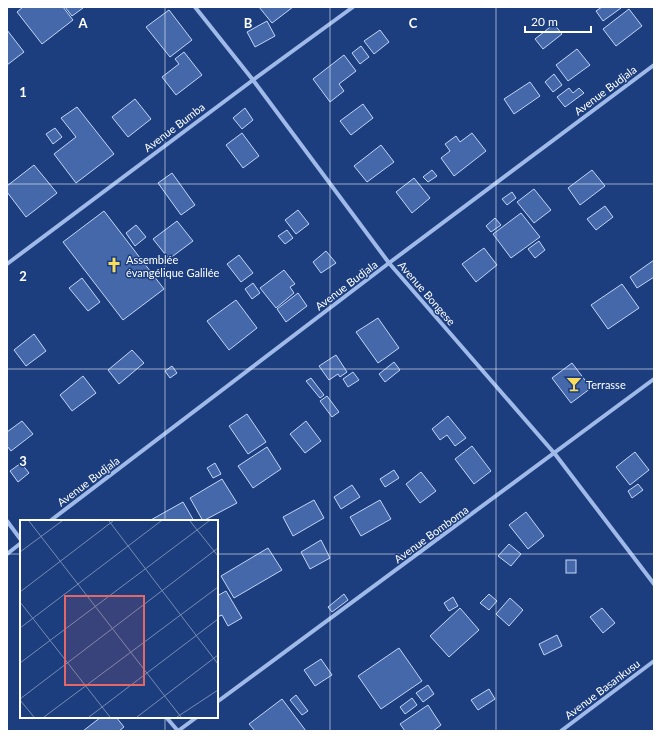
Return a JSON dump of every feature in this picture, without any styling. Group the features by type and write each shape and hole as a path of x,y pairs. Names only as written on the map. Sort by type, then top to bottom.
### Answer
{"street":[{"name":"Avenue Bongese","path":"195,7 253,80 389,263 555,454 654,584"},
{"name":"Avenue Bumba","path":"7,264 353,7"},
{"name":"Avenue Budjala","path":"51,520 389,263 654,65"},
{"name":"Avenue Bomboma","path":"218,701 555,454 654,379"},
{"path":"7,521 20,539"},
{"path":"7,554 20,545"},
{"name":"Avenue Basankusu","path":"561,731 654,661"},
{"path":"167,718 178,731 196,718"}],"building":[{"path":"23,7 63,7 73,20 42,44 17,12"},
{"path":"65,7 83,7 83,8 72,16"},
{"path":"259,7 293,7 272,23"},
{"path":"602,7 621,8 603,21 596,11"},
{"path":"629,9 642,26 616,46 603,29"},
{"path":"169,10 192,40 170,57 146,27"},
{"path":"267,21 275,36 255,47 247,32"},
{"path":"554,24 562,34 543,49 535,39"},
{"path":"7,30 24,52 7,65"},
{"path":"380,30 389,42 374,54 364,41"},
{"path":"361,46 369,57 360,64 352,53"},
{"path":"577,49 590,65 568,81 556,65"},
{"path":"184,52 202,75 176,95 162,77 179,64 175,59"},
{"path":"344,55 356,71 339,84 344,91 330,102 313,79"},
{"path":"554,74 562,85 553,92 545,82"},
{"path":"530,82 540,96 514,114 504,99"},
{"path":"569,88 573,93 579,88 584,93 565,107 557,97"},
{"path":"135,99 151,119 128,137 112,117"},
{"path":"363,104 373,118 351,135 340,121"},
{"path":"77,107 114,154 76,183 54,154 76,137 61,118"},
{"path":"245,108 253,120 242,129 233,118"},
{"path":"55,128 62,137 53,144 46,134"},
{"path":"242,133 259,156 243,168 226,145"},
{"path":"472,133 486,151 454,176 441,158 450,151 445,144 456,136 460,142"},
{"path":"381,145 394,162 367,182 354,166"},
{"path":"34,165 57,193 26,217 7,192 7,186"},
{"path":"432,170 437,176 428,182 423,177"},
{"path":"592,170 605,186 580,205 568,188"},
{"path":"172,173 195,205 181,215 158,183"},
{"path":"414,178 430,198 412,213 396,192"},
{"path":"534,189 551,210 534,223 517,202"},
{"path":"512,192 516,198 507,205 502,199"},
{"path":"605,206 613,217 596,230 587,219"},
{"path":"298,210 309,224 296,234 285,220"},
{"name":"Assemblée évangélique Galilée","path":"104,211 164,289 123,320 63,242"},
{"path":"521,213 540,237 511,258 493,234"},
{"path":"495,218 501,225 491,232 486,226"},
{"path":"177,221 193,241 169,259 153,239"},
{"path":"136,225 146,237 135,246 126,233"},
{"path":"287,230 293,238 285,244 278,236"},
{"path":"539,241 545,250 535,258 528,249"},
{"path":"484,248 497,265 476,282 462,264"},
{"path":"326,251 336,263 321,273 313,262"},
{"path":"239,255 253,273 241,282 227,264"},
{"path":"654,260 654,277 637,288 630,277"},
{"path":"284,270 295,284 290,287 294,293 276,308 260,288"},
{"path":"82,278 100,302 88,311 69,288"},
{"path":"253,283 260,293 252,299 245,289"},
{"path":"622,284 639,308 608,329 591,305"},
{"path":"298,293 307,306 286,322 277,309"},
{"path":"236,300 257,328 229,350 207,321"},
{"path":"378,318 399,348 378,363 356,332"},
{"path":"34,334 46,351 26,366 14,350"},
{"path":"132,350 144,363 119,384 108,370"},
{"path":"336,355 347,372 340,377 338,374 329,380 319,366"},
{"path":"394,362 400,370 385,382 379,374"},
{"path":"572,363 591,388 571,403 552,378"},
{"path":"172,366 177,373 170,378 165,371"},
{"path":"353,372 359,380 348,387 343,379"},
{"path":"83,376 96,393 72,411 60,395"},
{"path":"311,378 324,395 320,398 306,381"},
{"path":"327,396 339,412 332,417 320,401"},
{"path":"247,414 266,442 248,454 229,426"},
{"path":"448,416 466,438 455,446 447,435 440,440 432,429"},
{"path":"22,421 33,434 11,451 7,446 7,432"},
{"path":"306,421 321,441 305,453 290,434"},
{"path":"472,446 491,471 474,484 455,459"},
{"path":"267,447 281,469 253,488 238,466"},
{"path":"635,452 649,470 630,485 616,467"},
{"path":"21,463 29,473 18,482 10,471"},
{"path":"215,463 221,474 213,478 207,468"},
{"path":"394,470 399,478 385,487 380,479"},
{"path":"421,472 436,491 420,503 406,484"},
{"path":"222,479 237,503 202,520 190,498"},
{"path":"638,484 643,490 632,498 628,491"},
{"path":"352,485 360,497 341,509 334,497"},
{"path":"314,500 324,518 293,536 283,517"},
{"path":"380,500 391,519 361,536 350,517"},
{"path":"183,502 193,520 151,520"},
{"path":"526,512 544,536 528,549 509,525"},
{"path":"321,540 330,558 310,569 301,552"},
{"path":"509,544 521,554 511,566 498,556"},
{"path":"268,548 282,570 234,598 221,576"},
{"path":"566,560 576,560 576,573 566,573"},
{"path":"226,591 242,618 228,626 222,615 218,617 218,595"},
{"path":"344,594 348,600 332,612 328,607"},
{"path":"489,594 497,601 489,610 480,603"},
{"path":"453,597 458,606 449,611 444,603"},
{"path":"510,598 523,610 509,626 496,614"},
{"path":"460,608 479,630 449,657 430,636"},
{"path":"602,608 615,623 603,633 590,617"},
{"path":"557,635 562,646 544,655 539,644"},
{"path":"399,648 422,681 381,709 358,676"},
{"path":"321,659 332,675 315,686 304,670"},
{"path":"428,685 434,694 423,702 416,693"},
{"path":"489,689 495,699 478,710 471,700"},
{"path":"296,695 308,711 302,715 290,700"},
{"path":"412,698 417,705 405,714 400,707"},
{"path":"282,699 306,731 255,731 249,724"},
{"path":"428,705 441,725 433,731 405,731 400,724"},
{"path":"100,718 117,718 124,727 119,731 83,731"}],"place":[{"name":"Assemblée évangélique Galilée","path":"114,265"},
{"name":"Terrasse","path":"574,384"}]}
